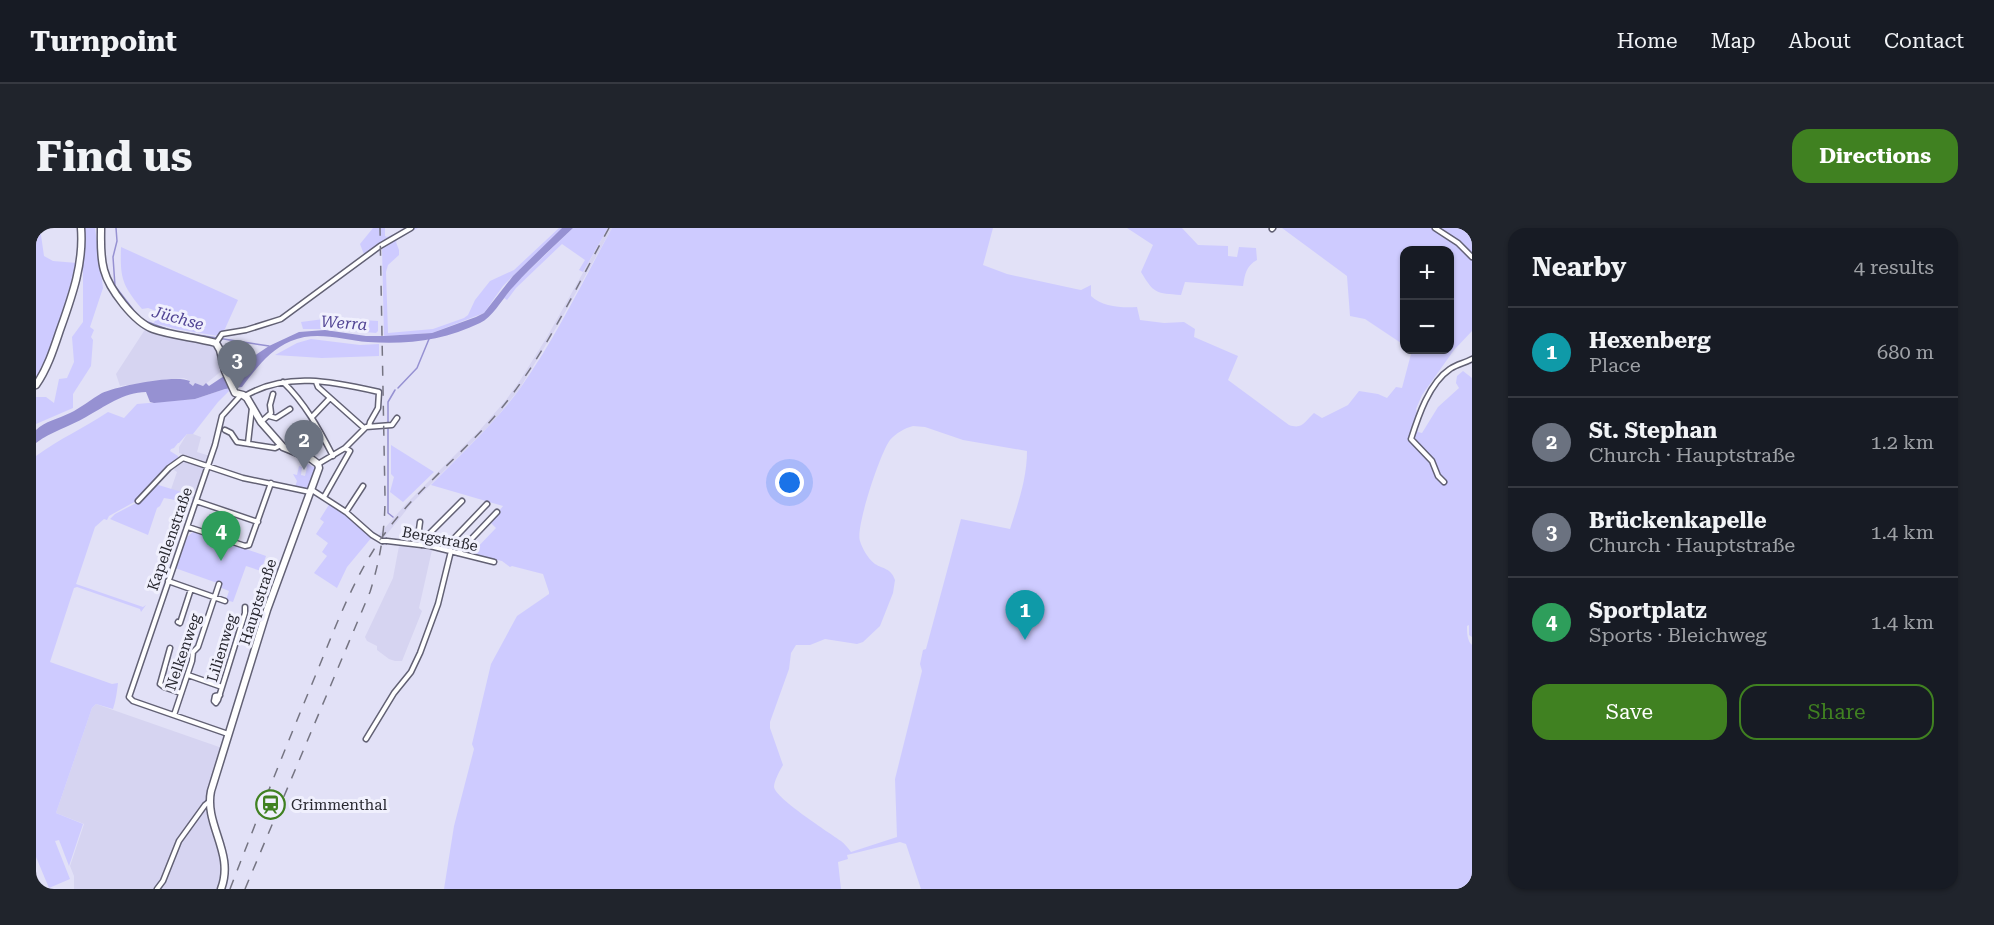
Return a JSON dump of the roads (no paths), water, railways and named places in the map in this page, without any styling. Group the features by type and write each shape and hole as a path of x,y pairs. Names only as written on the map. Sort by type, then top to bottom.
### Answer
{"main road":[{"path":"36,385 51,357 76,283 81,256 81,228"},
{"path":"101,228 102,258 106,276 119,297 138,320 147,327 164,332 218,340 226,374 234,391 243,395 281,446 310,458 318,464"},
{"name":"Hauptstraße","path":"221,889 226,874 226,863 210,801 211,791 274,589 318,474 318,464"}],"street":[{"path":"218,340 225,333 246,330 281,320 381,246 411,228"},
{"path":"1435,228 1458,243 1472,257"},
{"path":"1444,482 1438,476 1432,461 1411,439 1418,415 1440,378 1450,369 1472,360"},
{"path":"243,395 263,385 326,381 379,392 378,408 369,426"},
{"path":"283,382 300,400 333,456"},
{"path":"316,382 318,387 364,428"},
{"path":"270,415 273,394"},
{"name":"Kapellenstraße","path":"174,715 133,701 129,697 215,445 222,416 243,395"},
{"path":"312,418 330,398"},
{"path":"248,443 253,407"},
{"path":"261,422 276,409"},
{"path":"270,415 276,418 290,409"},
{"path":"318,464 345,448 364,428 392,425 397,418"},
{"path":"225,430 231,433 237,442 275,448 281,446"},
{"path":"324,497 350,451 345,448"},
{"path":"138,501 180,459 187,458 243,478 311,491 346,512 363,486"},
{"path":"187,527 245,546 251,544 271,483"},
{"path":"196,501 258,522"},
{"path":"420,522 418,537 421,543 462,501"},
{"path":"444,549 487,504"},
{"name":"Bergstraße","path":"346,512 376,538 384,541 421,543 494,562"},
{"path":"458,553 497,512"},
{"path":"366,739 418,659 438,604 451,551"},
{"name":"Nelkenweg","path":"168,582 225,601"},
{"name":"Nelkenweg","path":"174,715 188,675 193,652 198,647 219,584"},
{"path":"178,622 180,623 191,589"},
{"name":"Lilienweg","path":"220,695 245,607"},
{"path":"170,648 159,682 164,687 181,693"},
{"path":"188,675 222,687"},
{"path":"174,715 228,734"},
{"path":"157,889 163,881 179,841 210,801"}],"waterway":[{"name":"Jüchse","path":"116,228 117,241 113,257 115,286 135,312"},
{"name":"Jüchse","path":"145,321 172,331 269,346"},
{"path":"398,388 417,368 429,339"},
{"path":"388,423 388,402 395,390"},
{"path":"388,427 388,513 393,517"}],"railway":[{"path":"245,889 370,592 379,557 385,497 380,228"},
{"path":"230,889 334,630 364,566 386,531 401,513 484,428 516,389 558,322 609,228"}],"place":[{"name":"Brückenkapelle","path":"237,390"},
{"name":"St. Stephan","path":"304,470"},
{"name":"Sportplatz","path":"221,561"},
{"name":"Hexenberg","path":"1025,640"},
{"name":"Grimmenthal","path":"270,805"}],"water label":[{"name":"Werra","path":"344,323"}]}
